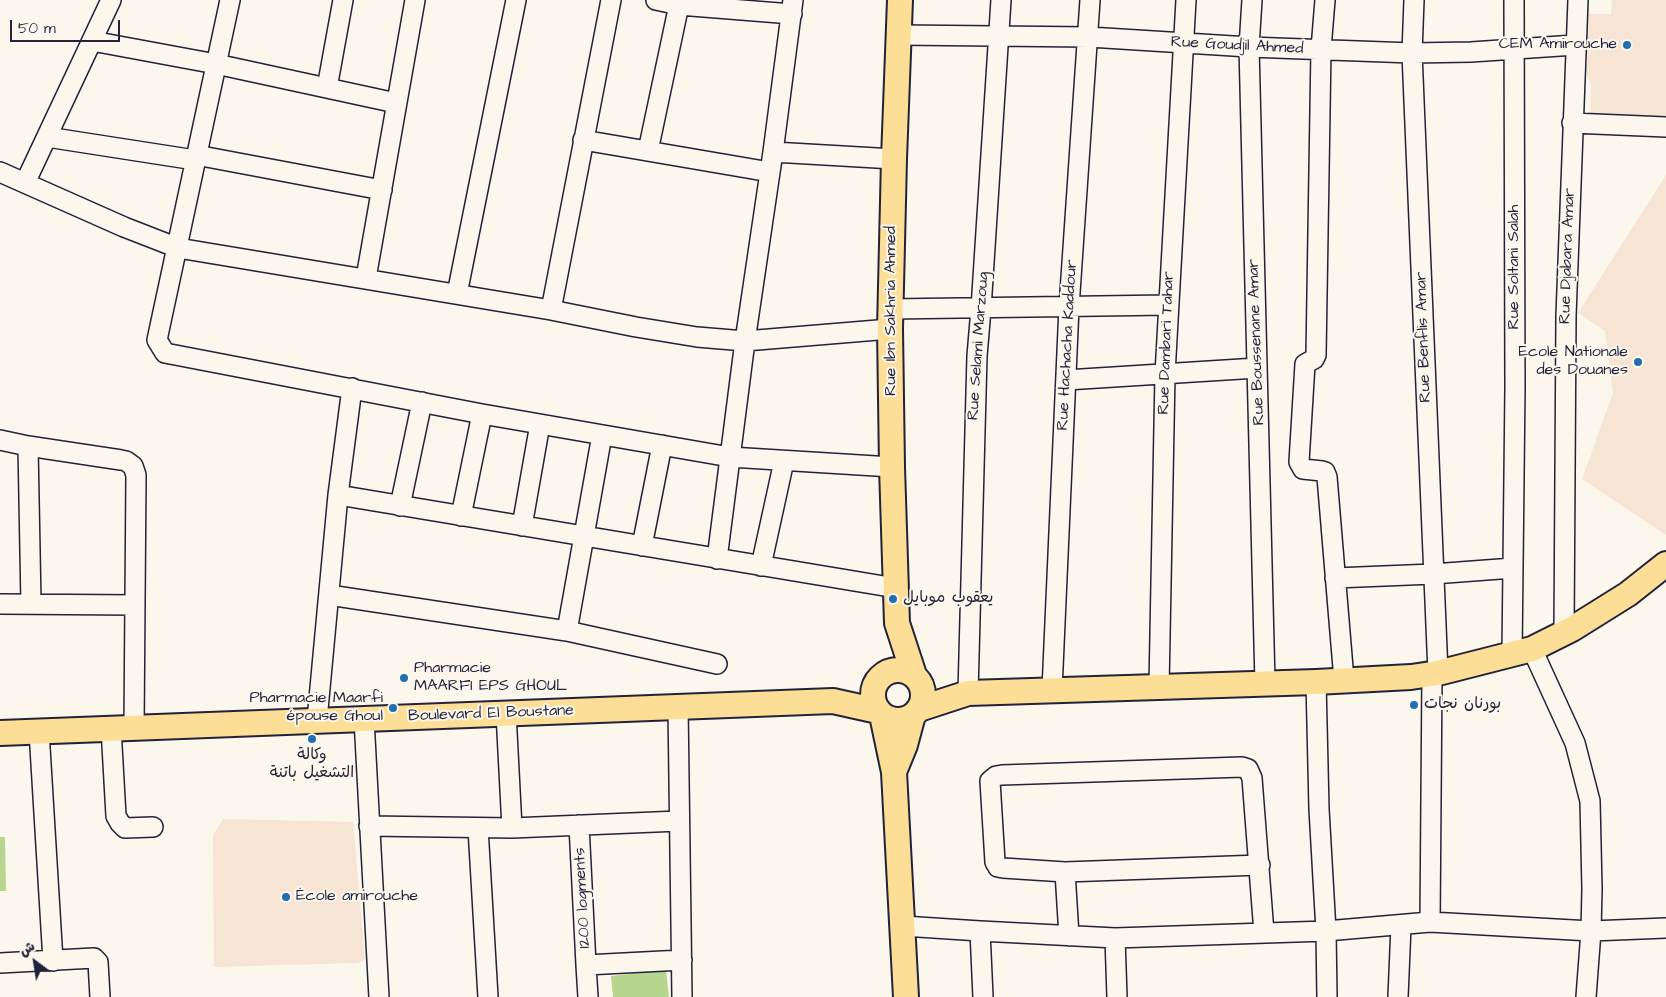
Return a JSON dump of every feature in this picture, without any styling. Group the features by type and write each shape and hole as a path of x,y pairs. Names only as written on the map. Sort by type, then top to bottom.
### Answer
{"main road":[{"name":"Rue Ibn Sakhria Ahmed","path":"897,623 890,319 900,0"},
{"path":"833,701 880,713 896,720 904,719 916,712 965,693 1316,682 1435,674 1522,652 1564,632 1628,594 1666,564"},
{"path":"897,623 880,677 873,688 873,700 880,713 894,772 906,997"},
{"path":"894,772 923,698 923,690 897,623"},
{"path":"833,701 892,670 900,669 917,678 965,693"},
{"name":"Boulevard El Boustane","path":"0,733 833,701"}],"street":[{"path":"24,184 111,0"},
{"path":"230,0 195,158 178,248 156,340 165,353 482,414 730,457 892,467"},
{"path":"327,88 343,0"},
{"path":"366,278 415,0"},
{"path":"457,294 516,0"},
{"path":"551,310 611,0"},
{"path":"656,0 793,7 745,341 717,559"},
{"name":"Rue Selami Marzoug","path":"965,693 976,356 981,308 1001,0"},
{"name":"Rue Hachacha Kaddour","path":"1052,690 1070,307 1090,0"},
{"name":"Rue Dambari Tahar","path":"1160,687 1165,374 1186,0"},
{"name":"Rue Boussenane Amar","path":"1252,0 1249,47 1265,684"},
{"path":"1325,0 1321,49 1316,356 1305,362 1299,462 1303,469 1322,471 1325,472 1327,477 1344,680"},
{"name":"Rue Benflis Amar","path":"1414,0 1412,53 1433,574 1435,674 1430,922"},
{"name":"Rue Soltani Salah","path":"1514,0 1515,387 1513,568 1522,652"},
{"name":"Rue Djabara Amar","path":"1564,632 1566,316 1578,0"},
{"path":"648,151 680,2"},
{"name":"Rue Goudjil Ahmed","path":"899,35 1088,37 1184,44 1412,53 1514,50 1575,44"},
{"path":"92,41 216,64 396,102"},
{"path":"1572,124 1666,127"},
{"path":"47,137 195,158 382,190"},
{"path":"583,140 770,172"},
{"path":"773,152 894,159"},
{"path":"0,172 24,184 178,248 366,278 697,337 745,341 890,319 981,308 1168,305"},
{"path":"1066,380 1257,368"},
{"path":"317,720 338,495 352,388"},
{"path":"400,506 422,402"},
{"path":"461,516 482,414"},
{"path":"522,526 540,424"},
{"path":"567,631 602,435"},
{"path":"0,440 121,460 133,466 136,475 134,728"},
{"path":"642,546 662,445"},
{"path":"28,446 31,604"},
{"path":"761,566 784,461"},
{"path":"338,495 896,588"},
{"path":"1335,578 1433,574 1513,568"},
{"path":"329,595 567,631 717,664"},
{"path":"0,604 135,604"},
{"path":"1522,652 1575,743 1590,801 1592,889 1586,997"},
{"path":"1316,682 1327,997"},
{"path":"678,706 682,997"},
{"path":"506,713 512,828"},
{"path":"364,719 379,997"},
{"path":"111,728 116,816 125,828 153,827"},
{"path":"39,731 53,961"},
{"path":"1260,865 1064,872 1003,868 997,865 994,859 990,781 992,778 1002,775 1245,768 1250,772 1252,778 1260,865 1264,933"},
{"path":"369,826 512,828 679,821"},
{"name":"1200 logments","path":"579,825 586,966 682,960"},
{"path":"478,828 488,997"},
{"path":"1064,872 1069,936"},
{"path":"903,926 1114,938 1326,931 1430,922 1591,931 1666,928"},
{"path":"1398,997 1401,926"},
{"path":"980,931 983,997"},
{"path":"1114,938 1117,997"},
{"path":"0,963 96,959 98,962 100,997"},
{"path":"586,966 588,997"}],"shaded area":[{"name":"CEM Amirouche","path":"1612,0 1666,0 1666,122 1590,120 1591,84 1587,75 1588,14 1611,14"},
{"name":"Ecole Nationale des Douanes","path":"1666,175 1666,535 1582,479 1613,393 1605,331 1578,313"},
{"name":"École amirouche","path":"223,819 353,822 365,959 358,963 214,967 213,835"}],"green space":[{"path":"0,837 5,837 6,891 0,891"},
{"path":"666,970 669,997 613,997 611,976"}],"place":[{"name":"CEM Amirouche","path":"1627,45"},
{"name":"Ecole Nationale des Douanes","path":"1638,362"},
{"name":"يعقوب موبايل","path":"893,599"},
{"name":"Pharmacie MAARFI EPS GHOUL","path":"404,678"},
{"name":"بورنان نجات","path":"1414,705"},
{"name":"Pharmacie Maarfi épouse Ghoul","path":"393,708"},
{"name":"وكالة التشغيل باتنة","path":"312,739"},
{"name":"École amirouche","path":"286,897"}]}
